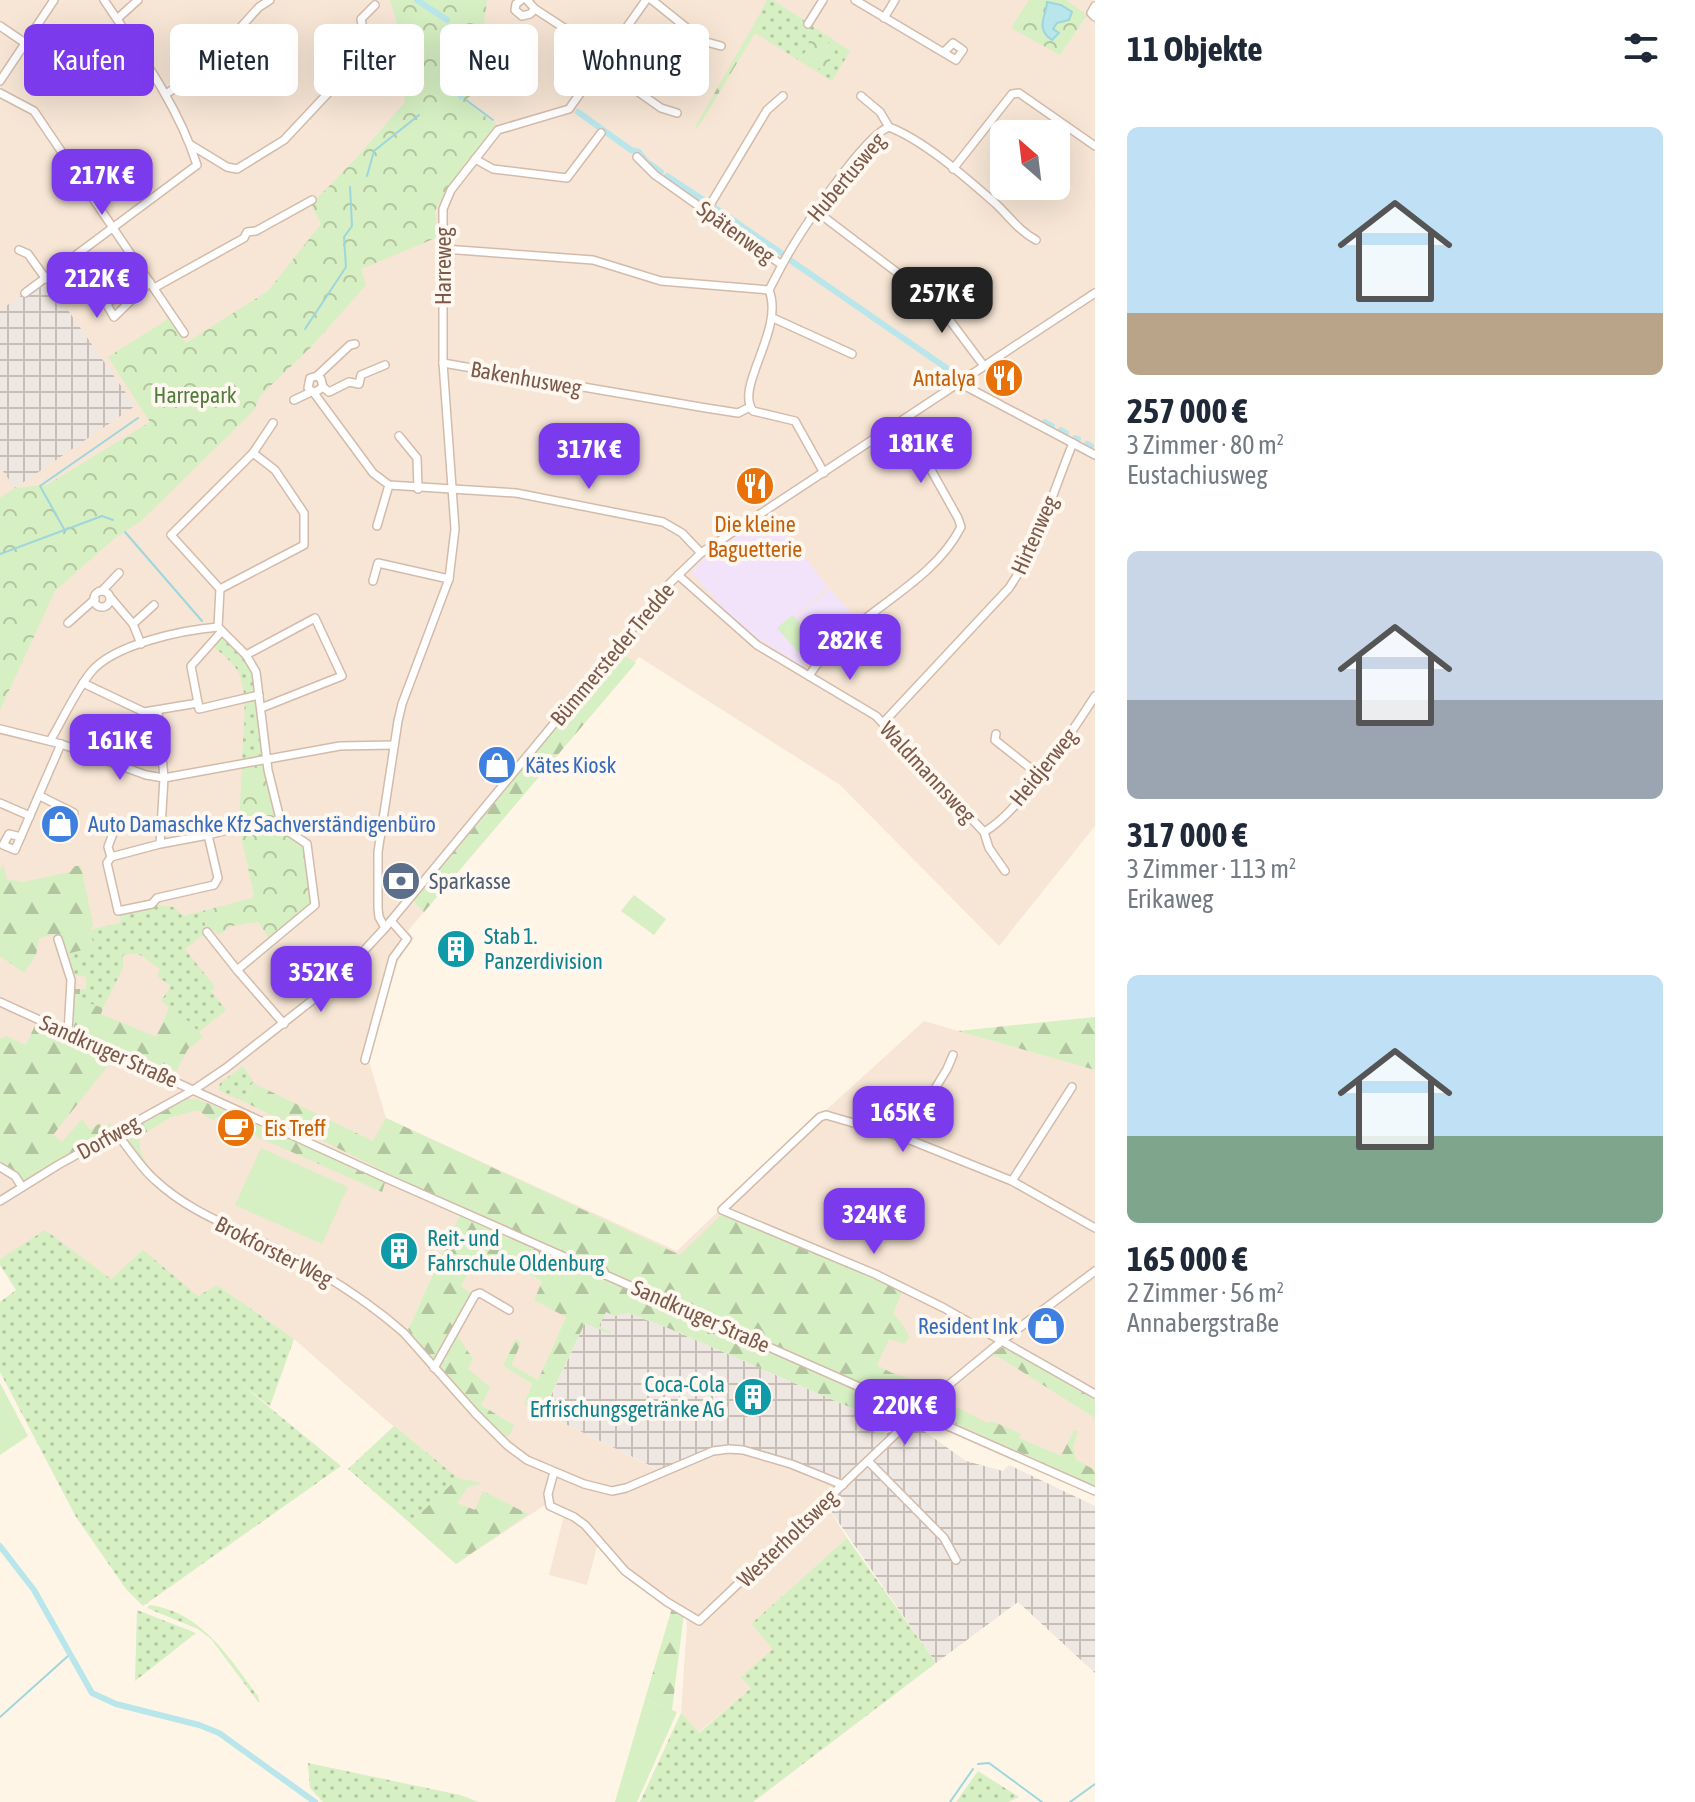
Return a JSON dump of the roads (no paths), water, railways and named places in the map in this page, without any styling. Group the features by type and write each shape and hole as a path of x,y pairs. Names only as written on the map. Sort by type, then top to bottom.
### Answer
{"street":[{"path":"38,24 54,0"},
{"path":"104,0 166,94 191,145 197,165"},
{"path":"117,19 138,0"},
{"path":"166,94 200,71 259,7 270,0"},
{"path":"535,9 522,16 515,10 516,4 524,0 558,24"},
{"path":"649,0 703,41 721,46"},
{"name":"Harreweg","path":"631,24 649,0"},
{"path":"808,24 823,0"},
{"path":"855,0 944,52"},
{"path":"884,18 895,0"},
{"path":"191,145 227,167 237,169 284,140 340,82 359,56 364,35 361,19 375,5"},
{"path":"1095,6 1091,13 1095,17"},
{"path":"0,26 24,42"},
{"path":"0,81 24,45"},
{"path":"0,93 34,111 184,333"},
{"path":"953,169 1012,94 1019,93 1095,146"},
{"name":"Harreweg","path":"385,928 378,908 378,852 394,745 402,704 449,579 455,529 443,363 443,209 451,190 498,130 569,109 578,96"},
{"path":"644,96 661,108 677,113"},
{"path":"707,210 767,110 783,96"},
{"path":"861,96 880,112 889,127"},
{"name":"Hubertusweg","path":"782,265 816,211 877,134 889,127 902,132 953,169 997,205 1025,234 1036,240"},
{"path":"475,159 493,169 567,178 601,133"},
{"path":"25,293 211,157"},
{"name":"Spätenweg","path":"637,157 655,175 782,265 769,290 773,318 749,390 750,407"},
{"path":"152,285 114,317 106,303 152,285 312,200"},
{"path":"816,211 936,302 984,366"},
{"path":"444,249 593,260 661,281 769,290"},
{"path":"19,250 28,254 46,279"},
{"name":"Bümmersteder Tredde","path":"195,1089 333,984 391,921 678,575 701,553 1095,293"},
{"path":"773,318 852,354"},
{"path":"355,344 307,383 373,473 389,485 516,493 663,522 682,533 701,553"},
{"name":"Bakenhusweg","path":"443,363 738,413 750,407"},
{"path":"317,376 329,392 349,382 359,384 361,375 385,365"},
{"path":"961,382 1095,455"},
{"path":"294,400 323,387"},
{"path":"750,407 760,413 795,421 824,473"},
{"path":"259,695 199,709 191,666 220,629 220,589 171,535 253,453 273,423"},
{"path":"399,436 417,458 418,489"},
{"path":"809,676 821,656 928,567 961,527 912,436"},
{"name":"Hirtenweg","path":"883,723 1014,580 1030,553 1073,443"},
{"path":"220,589 304,545 304,513 275,470 253,453"},
{"path":"377,526 389,485"},
{"path":"373,581 378,563 449,579"},
{"path":"68,623 119,573"},
{"name":"Waldmannsweg","path":"678,575 745,636 867,709 883,723 920,767 984,832 989,848 1005,871"},
{"path":"102,591 133,624 141,644"},
{"path":"95,599 103,607 110,597"},
{"path":"133,624 154,605"},
{"path":"246,655 315,618 342,676 261,708"},
{"path":"50,741 83,683 105,659 141,644 198,629 220,629 246,655 256,672 267,760 282,827 307,844 315,905 237,970"},
{"path":"83,683 144,712 198,703"},
{"name":"Heidjerweg","path":"984,832 993,827 1039,775 1095,696"},
{"path":"158,712 164,778 160,844"},
{"path":"0,729 61,744 146,775 164,778 340,746 394,745"},
{"path":"996,734 995,740 1039,775"},
{"path":"21,837 61,744"},
{"path":"40,796 74,813"},
{"path":"0,803 30,816"},
{"path":"208,835 218,878 214,885 118,911 107,863 111,857 239,827"},
{"path":"111,857 108,847 115,828"},
{"path":"365,1060 393,958 407,939 391,921"},
{"path":"207,932 284,1024"},
{"path":"58,939 71,980 68,1033"},
{"name":"Sandkruger Straße","path":"0,1002 388,1179 1095,1491"},
{"path":"905,1138 953,1055"},
{"path":"1012,1181 1072,1087"},
{"name":"Dorfweg","path":"0,1201 195,1089"},
{"path":"1095,1228 1012,1181 905,1138 826,1115 820,1117 722,1210 875,1274 1003,1340 1095,1394"},
{"name":"Brokforster Weg","path":"116,1133 154,1179 188,1205 329,1277 397,1326 507,1445 527,1460 601,1489 620,1490 713,1451 729,1449 791,1464 843,1485"},
{"path":"0,1167 15,1176 22,1187"},
{"name":"Westerholtsweg","path":"554,1472 548,1494 550,1506 585,1525 625,1571 699,1621 919,1412 1003,1340 1095,1271"},
{"path":"434,1368 476,1289 509,1310"},
{"path":"868,1461 944,1538 956,1560"}],"water":[{"path":"1047,2 1061,5 1072,12 1069,20 1057,23 1053,29 1059,33 1052,40 1043,26"}],"waterway":[{"path":"417,0 447,20"},
{"path":"466,100 493,120"},
{"path":"578,112 631,150 639,152 661,172"},
{"path":"367,176 374,151 419,115"},
{"path":"667,176 705,201"},
{"path":"305,329 346,267 344,237 352,226 350,187"},
{"path":"714,207 784,255"},
{"path":"790,260 955,374"},
{"path":"64,529 40,486 138,418"},
{"path":"1045,422 1052,426"},
{"path":"1061,430 1066,433"},
{"path":"1087,444 1091,446"},
{"path":"0,554 102,516 113,520"},
{"path":"125,532 202,621"},
{"path":"0,1546 34,1590 92,1693 116,1704 219,1733 315,1802"},
{"path":"0,1717 68,1656"},
{"path":"978,1764 989,1763 1042,1802"},
{"path":"950,1802 973,1769"},
{"path":"1070,1802 1095,1784"}],"place":[{"name":"Antalya","path":"1004,378"},
{"name":"Die kleine Baguetterie","path":"755,486"},
{"name":"Kätes Kiosk","path":"497,765"},
{"name":"Auto Damaschke Kfz Sachverständigenbüro","path":"60,824"},
{"name":"Sparkasse","path":"401,881"},
{"name":"Stab 1. Panzerdivision","path":"456,949"},
{"name":"Eis Treff","path":"236,1128"},
{"name":"Reit- und Fahrschule Oldenburg","path":"399,1251"},
{"name":"Resident Ink","path":"1046,1326"},
{"name":"Coca-Cola Erfrischungsgetränke AG","path":"753,1397"}],"park label":[{"name":"Harrepark","path":"195,395"}]}
